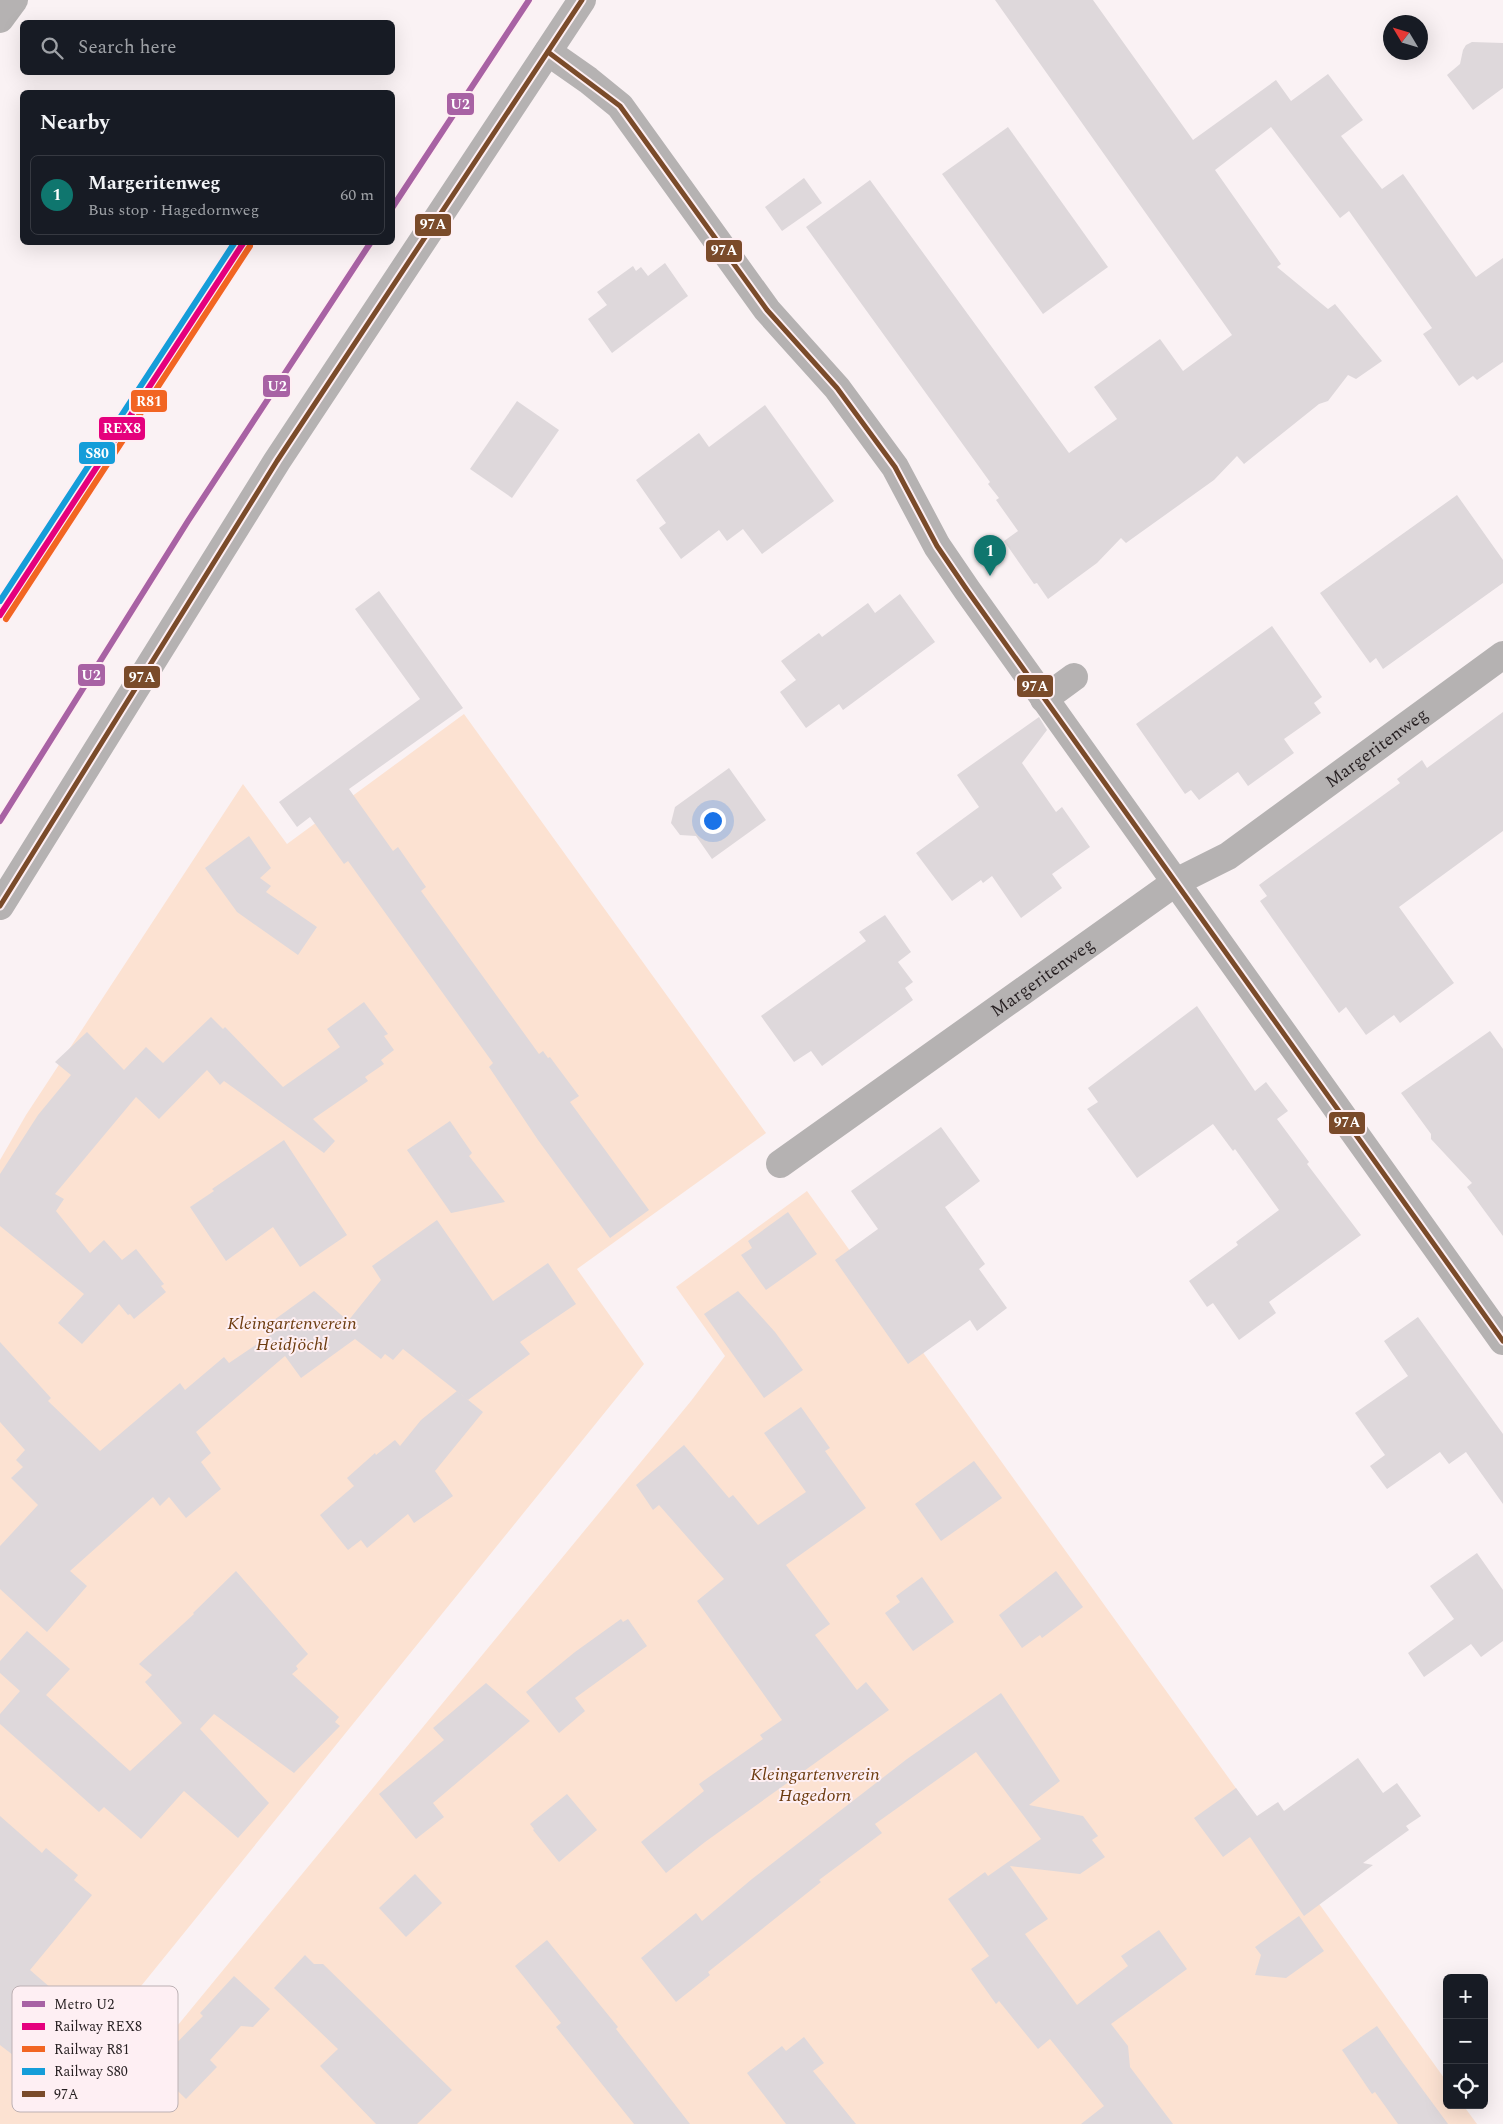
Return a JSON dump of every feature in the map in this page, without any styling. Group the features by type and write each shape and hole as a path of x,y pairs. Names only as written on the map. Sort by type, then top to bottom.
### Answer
{"street":[{"path":"0,20 14,0"},
{"path":"0,906 277,461 582,0"},
{"path":"548,52 588,80 620,106 767,310 838,388 895,467 937,546 1044,699 1503,1341"},
{"name":"Margeritenweg","path":"780,1164 1176,882 1228,856 1503,656"},
{"path":"1044,699 1074,677"}],"green space":[{"path":"464,714 766,1133 577,1269 644,1364 141,1986 12,1986 12,2112 178,2112 178,2025 691,1401 725,1356 676,1287 807,1191 1443,2076 1443,2109 1466,2109 1477,2124 0,2124 0,1160 26,1115 243,784 287,844"}],"building":[{"path":"995,0 1093,0 1193,140 1276,80 1291,101 1328,74 1363,120 1341,136 1382,189 1403,174 1476,277 1503,258 1503,362 1477,380 1473,376 1459,386 1423,334 1432,328 1349,211 1340,218 1271,127 1215,170 1281,264 1277,267 1328,309 1335,304 1382,361 1356,379 1348,375 1328,401 1319,404 1244,464 1237,456 1214,480 1126,543 1121,538 1097,563 1048,599 1037,583 1034,584 1004,541 1018,531 996,500 999,498 988,484 990,482 806,227 870,180 1069,453 1117,419 1094,387 1160,339 1183,371 1232,335"},
{"path":"1472,42 1503,43 1503,88 1473,110 1447,75 1460,64 1463,50 1466,45"},
{"path":"1008,127 1108,267 1043,314 942,174"},
{"path":"804,178 822,203 782,231 765,207"},
{"path":"665,263 688,296 612,353 588,319 607,305 597,292 633,266 636,271 641,267 648,276"},
{"path":"517,401 559,430 512,498 470,469"},
{"path":"765,405 834,501 762,554 743,529 727,541 719,530 681,559 659,528 666,523 636,480 699,433 709,447"},
{"path":"1457,495 1503,560 1503,583 1383,669 1376,658 1370,663 1320,593"},
{"path":"379,591 463,708 349,789 393,851 398,847 426,887 421,891 539,1054 543,1051 548,1058 550,1057 579,1096 570,1102 649,1210 610,1238 538,1140 489,1067 493,1063 348,861 344,864 310,817 297,827 279,802 420,699 355,609"},
{"path":"900,594 935,642 843,710 839,704 806,728 780,692 796,680 781,661 819,633 822,637 868,603 875,613"},
{"path":"1272,626 1322,697 1314,703 1321,713 1284,739 1294,753 1248,786 1238,772 1199,800 1191,790 1185,794 1136,724"},
{"path":"1503,712 1503,831 1399,907 1454,983 1400,1023 1394,1015 1366,1035 1346,1007 1339,1013 1260,901 1267,896 1259,885 1400,783 1397,779 1422,760 1427,768"},
{"path":"1039,717 1047,730 1022,763 1056,812 1062,807 1090,847 1052,874 1062,888 1021,918 992,876 983,883 981,880 952,901 916,853 979,807 957,775"},
{"path":"729,768 766,820 712,859 696,836 680,835 671,823 675,807"},
{"path":"249,836 271,868 260,878 271,886 266,892 317,927 298,955 237,912 205,868"},
{"path":"885,915 911,952 898,962 913,982 905,988 913,1000 822,1066 811,1051 794,1062 761,1016 866,941 859,932"},
{"path":"364,1002 388,1034 384,1036 394,1050 381,1060 384,1064 365,1077 368,1081 313,1119 335,1141 324,1153 224,1081 220,1085 207,1070 159,1119 136,1097 55,1194 64,1199 56,1211 90,1253 104,1240 122,1260 136,1249 164,1284 161,1286 166,1292 134,1319 119,1304 82,1344 58,1323 84,1294 0,1226 0,1174 38,1115 71,1075 55,1062 87,1032 124,1070 146,1047 163,1063 211,1017 223,1029 225,1027 283,1087 340,1047 327,1029"},
{"path":"1197,1006 1255,1091 1266,1082 1288,1111 1277,1119 1309,1162 1307,1164 1361,1235 1269,1302 1276,1313 1239,1340 1213,1303 1207,1307 1189,1281 1238,1245 1236,1242 1279,1210 1235,1149 1233,1151 1213,1124 1137,1178 1087,1109 1098,1102 1088,1088"},
{"path":"1490,1031 1503,1049 1503,1236 1467,1187 1472,1183 1431,1139 1431,1134 1401,1093"},
{"path":"450,1121 472,1153 469,1156 505,1202 451,1213 407,1150"},
{"path":"941,1127 980,1181 945,1207 985,1264 979,1269 1007,1308 977,1331 970,1320 908,1364 835,1260 878,1229 851,1191"},
{"path":"284,1140 347,1235 300,1267 273,1227 226,1261 190,1207 214,1191 212,1189"},
{"path":"788,1212 817,1254 766,1290 741,1255 752,1248 748,1241"},
{"path":"437,1220 493,1301 548,1263 576,1304 520,1342 530,1354 468,1400 403,1349 393,1360 385,1354 381,1359 355,1339 301,1378 285,1356 196,1432 211,1453 201,1462 221,1489 186,1518 169,1497 160,1506 153,1497 70,1571 87,1586 47,1632 0,1589 0,1546 38,1505 11,1478 23,1467 16,1460 25,1450 0,1422 0,1342 51,1398 48,1401 100,1451 180,1383 185,1390 224,1357 229,1363 281,1328 274,1320 314,1291 348,1321 381,1280 372,1266"},
{"path":"738,1291 775,1332 803,1370 764,1398 704,1314"},
{"path":"1418,1317 1503,1434 1503,1504 1466,1452 1449,1464 1440,1452 1387,1489 1370,1466 1385,1455 1355,1413 1408,1376 1384,1341"},
{"path":"457,1391 483,1412 435,1471 453,1496 414,1523 408,1514 367,1548 361,1540 348,1550 320,1515 354,1486 347,1478 375,1453 376,1455 395,1440 400,1446 421,1420"},
{"path":"801,1407 830,1448 825,1451 866,1508 786,1565 830,1624 815,1635 857,1690 866,1682 889,1710 705,1842 666,1873 641,1842 704,1791 699,1784 763,1739 760,1735 782,1720 697,1601 724,1579 659,1505 653,1510 636,1485 684,1445 729,1498 733,1495 758,1525 806,1492 764,1433"},
{"path":"974,1461 1002,1498 941,1541 915,1504"},
{"path":"1477,1553 1503,1590 1503,1641 1481,1657 1471,1644 1424,1677 1408,1653 1454,1619 1430,1586"},
{"path":"236,1571 308,1654 296,1666 298,1669 292,1674 339,1717 335,1722 340,1726 294,1773 214,1714 200,1729 269,1803 238,1838 184,1791 141,1839 104,1807 99,1812 0,1724 0,1714 20,1691 0,1673 0,1661 27,1631 70,1669 46,1695 130,1771 182,1723 145,1682 152,1675 139,1664 194,1614"},
{"path":"1056,1571 1083,1607 1042,1638 1040,1635 1022,1648 999,1615"},
{"path":"922,1577 954,1622 913,1651 885,1613 900,1602 896,1596"},
{"path":"621,1619 623,1622 628,1619 647,1646 575,1698 585,1711 559,1733 526,1692 575,1652"},
{"path":"486,1683 530,1721 433,1803 444,1817 416,1839 379,1794 444,1740 433,1728"},
{"path":"1001,1693 1060,1781 1029,1805 1083,1816 1098,1836 1092,1840 1105,1857 1080,1874 1010,1866 1048,1919 1025,1934 1077,2005 1128,1966 1121,1956 1159,1930 1187,1969 1111,2024 1128,2046 1130,2067 1173,2124 1081,2124 1104,2106 1050,2039 1038,2049 999,2001 996,2004 971,1969 989,1956 948,1899 985,1872 988,1876 1041,1839 976,1752 875,1824 882,1833 819,1880 821,1882 708,1972 710,1975 676,2002 641,1958 696,1913 702,1921 752,1879 907,1759"},
{"path":"1358,1758 1383,1793 1397,1783 1421,1816 1406,1826 1409,1830 1363,1863 1373,1865 1304,1916 1250,1837 1223,1857 1194,1818 1236,1788 1257,1816 1278,1802 1284,1811"},
{"path":"567,1794 597,1830 559,1862 530,1824"},
{"path":"0,1816 42,1853 46,1848 78,1875 74,1880 92,1895 30,1970 49,1986 12,1986 12,2054 0,2045"},
{"path":"415,1874 442,1903 406,1937 379,1908"},
{"path":"1299,1916 1324,1951 1286,1978 1255,1975 1261,1955 1255,1947"},
{"path":"547,1940 618,2027 616,2029 690,2124 634,2124 556,2027 561,2023 515,1966"},
{"path":"305,1955 314,1964 323,1964 452,2090 417,2124 376,2124 320,2066 338,2049 274,1988"},
{"path":"234,1976 270,2009 253,2027 241,2026 210,2060 217,2067 186,2099 178,2091 178,2042 203,2016 200,2013"},
{"path":"1377,2026 1448,2124 1398,2124 1375,2092 1372,2094 1342,2050"},
{"path":"804,2037 824,2063 813,2071 856,2124 786,2124 747,2073 782,2046 786,2051"}],"metro line":[{"name":"U2","path":"395,203 529,0"},
{"name":"U2","path":"0,821 188,521 369,245"}],"rail line":[{"name":"S80","path":"0,601 233,245"},
{"name":"REX8","path":"0,615 242,245"},
{"name":"R81","path":"6,619 250,246"}],"transit line":[{"name":"97A","path":"0,906 277,461 582,0"},
{"name":"97A","path":"548,52 620,106 767,310 837,388 895,467 937,546 967,590 1503,1341"}],"place":[{"name":"Margeritenweg","path":"990,576"}],"park label":[{"name":"Kleingartenverein Heidjöchl","path":"292,1334"},
{"name":"Kleingartenverein Hagedorn","path":"815,1784"}]}
